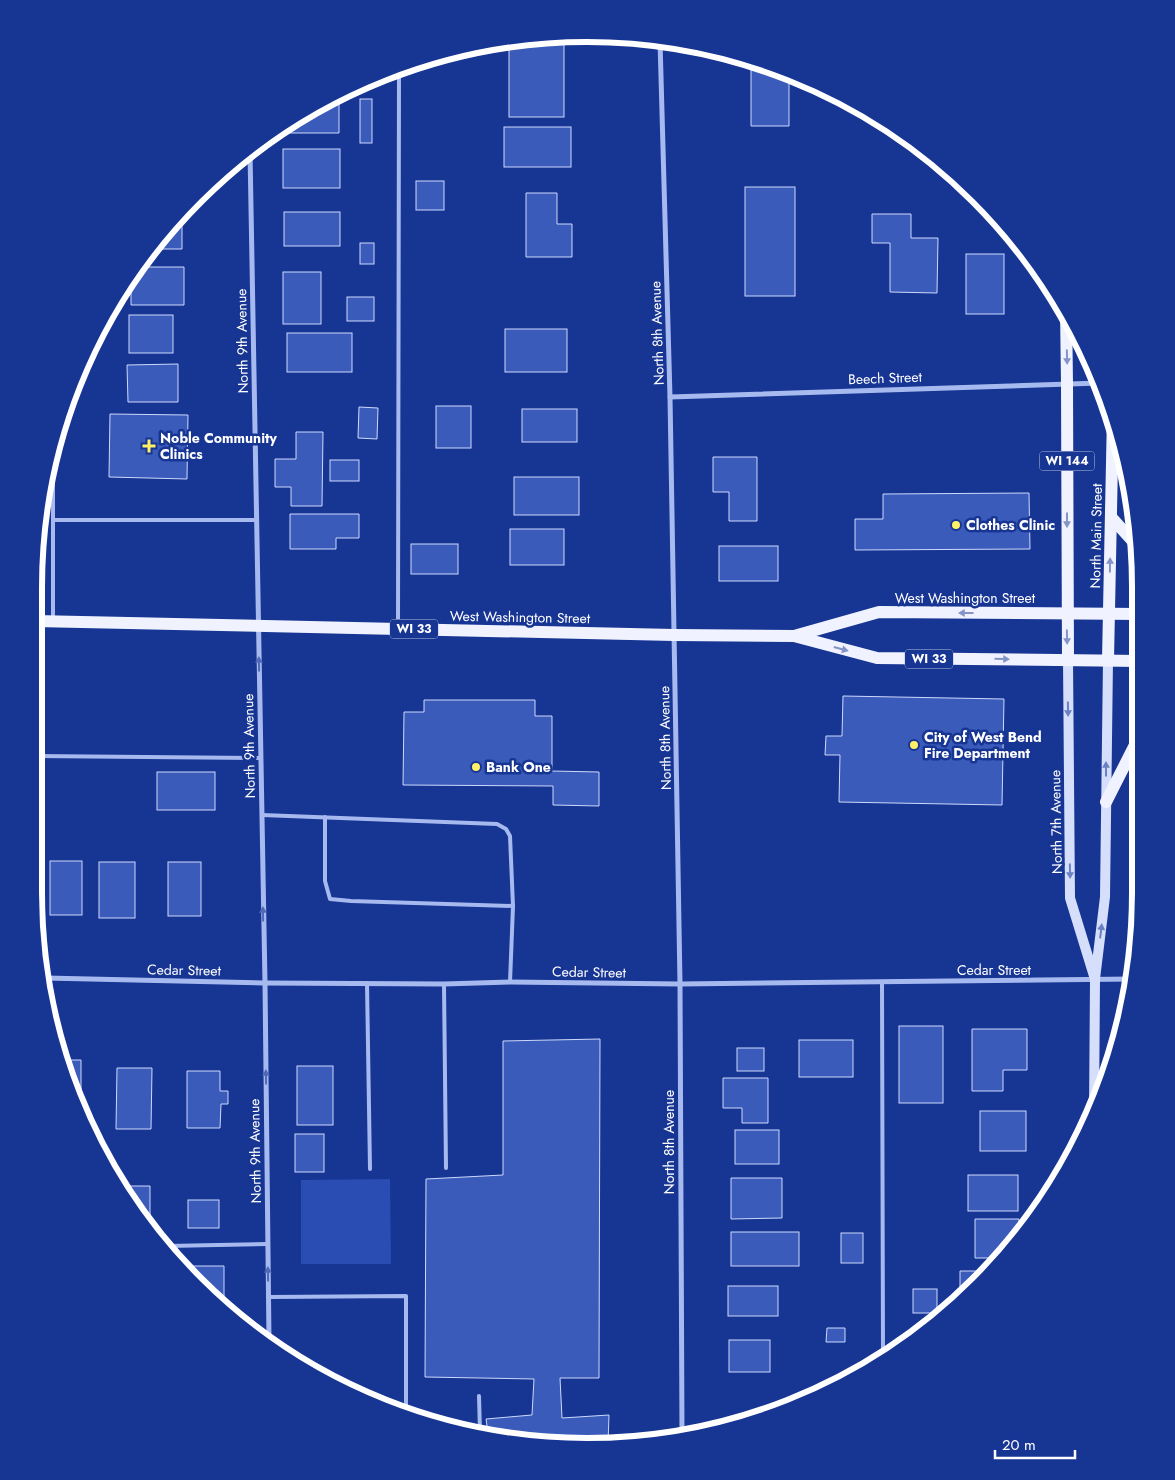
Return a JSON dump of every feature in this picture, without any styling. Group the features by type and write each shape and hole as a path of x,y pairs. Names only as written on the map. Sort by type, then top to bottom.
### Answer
{"main road":[{"name":"North Main Street","path":"1066,328 1068,660"},
{"name":"North Main Street","path":"1108,660 1112,441"},
{"path":"1111,517 1130,538"},
{"name":"West Washington Street","path":"794,636 879,612 1132,614"},
{"name":"West Washington Street","path":"42,621 674,636 794,636 877,658 1132,661"},
{"name":"North 7th Avenue","path":"1068,660 1070,898 1095,979"},
{"name":"North 7th Avenue","path":"1094,1093 1095,979 1105,896 1108,660"},
{"path":"1106,802 1132,751"}],"street":[{"name":"North 8th Avenue","path":"660,47 670,396 680,984 682,1429"},
{"name":"North 9th Avenue","path":"250,160 265,983 269,1334"},
{"name":"Beech Street","path":"670,396 1093,383"},
{"name":"Cedar Street","path":"49,978 265,983 444,984 510,982 680,984 1125,979"}],"lane":[{"path":"398,629 399,76"},
{"path":"53,481 53,621"},
{"path":"53,520 256,520"},
{"path":"42,756 260,758"},
{"path":"262,815 497,824 506,829 510,836 513,906 510,982"},
{"path":"325,817 325,881 330,899 513,906"},
{"path":"882,982 884,1350"},
{"path":"367,983 370,1170"},
{"path":"444,984 446,1168"},
{"path":"173,1246 268,1244"},
{"path":"269,1297 406,1296 406,1407"},
{"path":"479,1396 480,1427"}],"shaded area":[{"path":"390,1179 391,1264 301,1264 301,1180"}],"building":[{"path":"564,44 564,117 509,117 509,48"},
{"path":"751,70 763,71 789,81 789,126 751,126"},
{"path":"360,99 372,99 372,143 360,143"},
{"path":"339,103 339,133 287,133"},
{"path":"504,127 571,127 571,167 504,167"},
{"path":"283,149 340,149 340,188 283,188"},
{"path":"416,181 444,181 444,210 416,210"},
{"path":"745,187 795,187 795,296 745,296"},
{"path":"526,193 557,193 557,224 572,224 572,257 526,257"},
{"path":"284,212 340,212 340,246 284,246"},
{"path":"872,214 911,214 911,238 938,238 937,293 890,292 890,243 872,243"},
{"path":"182,224 182,249 161,249"},
{"path":"360,243 374,243 374,264 360,264"},
{"path":"966,254 1004,254 1004,314 966,314"},
{"path":"147,267 184,267 184,305 131,305 131,290"},
{"path":"283,272 321,272 321,324 283,324"},
{"path":"347,297 374,297 374,321 347,321"},
{"path":"129,315 173,315 173,353 129,353"},
{"path":"505,329 567,329 567,372 505,372"},
{"path":"287,333 352,333 352,372 287,372"},
{"path":"178,364 178,402 128,402 127,365"},
{"path":"436,406 471,406 471,448 436,448"},
{"path":"359,407 378,408 377,439 358,438"},
{"path":"522,409 577,409 577,442 522,442"},
{"name":"Noble Community Clinics","path":"110,414 188,415 187,479 109,477"},
{"path":"296,432 323,432 322,506 291,506 291,487 275,487 275,459 296,459"},
{"path":"713,457 757,457 757,521 729,521 729,492 713,492"},
{"path":"330,460 359,460 359,481 330,481"},
{"path":"514,477 579,477 579,515 514,515"},
{"path":"1029,493 1030,549 855,550 855,519 883,519 883,494"},
{"path":"290,514 359,514 359,538 336,538 336,549 290,549"},
{"path":"510,529 564,529 564,565 510,565"},
{"path":"411,544 458,544 458,574 411,574"},
{"path":"719,546 778,546 778,581 719,581"},
{"name":"City of West Bend Fire Department","path":"843,696 1004,699 1002,805 839,802 840,755 825,755 826,736 842,736"},
{"path":"424,700 535,700 535,716 552,716 552,771 599,772 599,806 553,805 553,786 403,785 404,712 424,712"},
{"path":"157,772 215,772 215,810 157,810"},
{"path":"42,861 44,861 44,916 42,892"},
{"path":"50,861 82,861 82,915 50,915"},
{"path":"99,862 135,862 135,918 99,918"},
{"path":"168,862 201,862 201,916 168,916"},
{"path":"899,1026 943,1026 943,1103 899,1103"},
{"path":"972,1029 1027,1029 1027,1070 1003,1070 1003,1091 972,1091"},
{"path":"600,1039 599,1378 560,1378 562,1418 609,1415 608,1437 552,1436 487,1428 486,1419 532,1415 534,1379 425,1377 426,1179 503,1175 503,1041"},
{"path":"799,1040 853,1040 853,1077 799,1077"},
{"path":"737,1048 764,1048 764,1071 737,1071"},
{"path":"69,1060 81,1060 81,1093"},
{"path":"297,1066 333,1066 333,1125 297,1125"},
{"path":"117,1068 152,1068 151,1129 116,1129"},
{"path":"187,1071 220,1071 220,1091 228,1091 228,1104 221,1104 220,1128 187,1128"},
{"path":"723,1078 768,1078 768,1123 742,1123 742,1108 723,1108"},
{"path":"980,1111 1026,1111 1026,1151 980,1151"},
{"path":"735,1130 779,1130 779,1164 735,1164"},
{"path":"295,1134 324,1134 324,1172 295,1172"},
{"path":"968,1175 1018,1175 1018,1211 968,1211"},
{"path":"731,1178 782,1178 782,1218 731,1219"},
{"path":"129,1186 150,1186 150,1215 148,1215"},
{"path":"188,1200 219,1200 219,1228 188,1228"},
{"path":"975,1219 1019,1219 1019,1225 991,1258 975,1258"},
{"path":"731,1232 799,1232 799,1266 731,1266"},
{"path":"841,1233 863,1233 863,1263 841,1263"},
{"path":"191,1266 224,1266 224,1298"},
{"path":"960,1271 979,1271 973,1278 960,1290"},
{"path":"728,1286 778,1286 778,1316 728,1316"},
{"path":"913,1289 937,1289 937,1310 934,1313 913,1313"},
{"path":"827,1328 845,1328 845,1342 826,1342"},
{"path":"729,1340 770,1340 770,1372 729,1372"}],"place":[{"name":"Noble Community Clinics","path":"149,446"},
{"name":"Clothes Clinic","path":"956,525"},
{"name":"City of West Bend Fire Department","path":"914,745"},
{"name":"Bank One","path":"476,767"}]}
